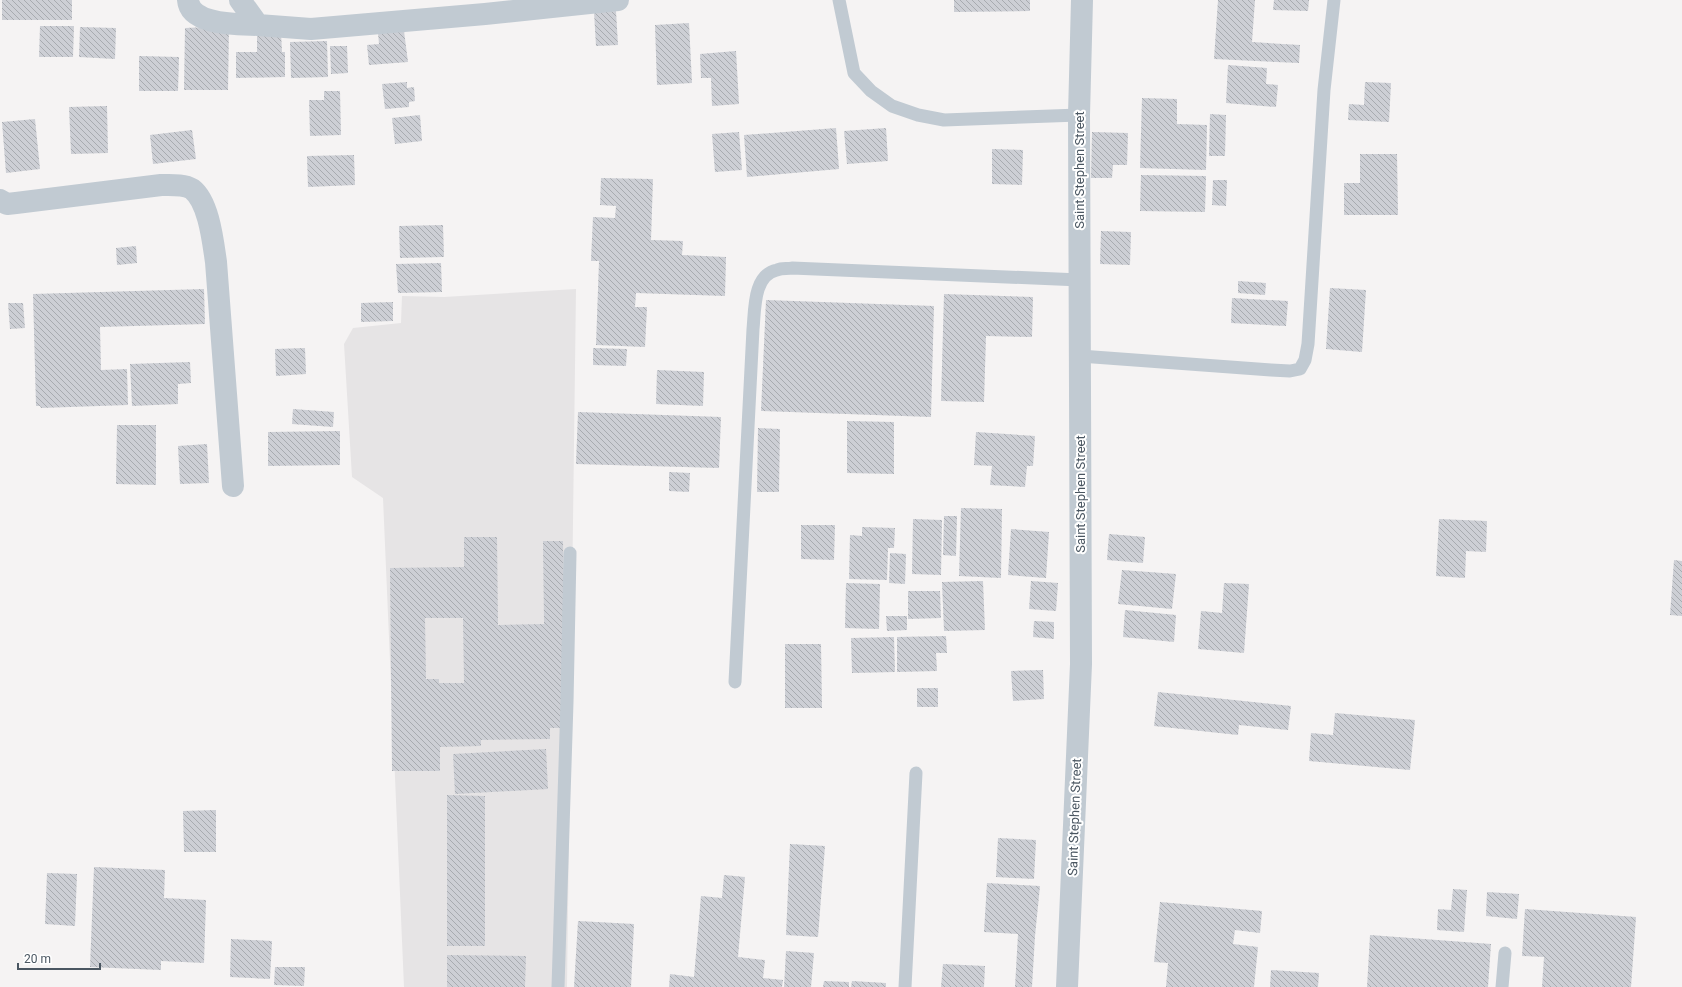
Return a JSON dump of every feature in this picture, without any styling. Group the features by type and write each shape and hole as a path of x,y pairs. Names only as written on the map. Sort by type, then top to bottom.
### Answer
{"street":[{"path":"188,0 188,3 194,13 208,20 311,29 484,14 618,0"},
{"path":"240,0 258,25"},
{"name":"Saint Stephen Street","path":"1067,987 1081,664 1079,114 1082,0"},
{"path":"0,200 7,204 161,185 178,185 191,189 199,196 210,226 216,262 233,486"}],"lane":[{"path":"839,0 854,73 871,91 892,106 918,115 944,120 1079,114"},
{"path":"1080,356 1204,366 1290,371 1300,369 1305,360 1308,344 1324,90 1334,0"},
{"path":"736,682 753,329 757,291 764,278 776,270 792,268 1080,280"},
{"path":"558,987 570,553"},
{"path":"905,987 916,773"},
{"path":"1502,987 1505,953"}],"shaded area":[{"path":"576,289 567,987 404,987 383,498 352,477 344,344 353,328 401,323 402,296 444,297"}],"building":[{"path":"2,0 72,0 72,20 2,20"},
{"path":"954,0 1030,0 1030,11 954,12"},
{"path":"1218,0 1255,0 1252,42 1300,45 1299,63 1214,59"},
{"path":"1274,0 1309,0 1308,11 1273,10"},
{"path":"616,11 618,45 596,46 594,12"},
{"path":"689,23 692,83 657,85 655,25"},
{"path":"40,26 74,26 73,57 39,57"},
{"path":"229,26 228,90 184,90 185,28"},
{"path":"80,27 116,28 115,59 79,57"},
{"path":"404,31 408,62 369,65 367,45 379,44 378,33"},
{"path":"281,32 282,52 285,52 285,77 236,78 236,52 257,52 257,33"},
{"path":"327,41 328,77 291,78 290,42"},
{"path":"330,46 347,46 348,73 331,74"},
{"path":"736,51 739,104 712,106 711,78 701,78 700,54"},
{"path":"139,56 179,57 178,91 139,91"},
{"path":"1228,65 1267,68 1266,84 1278,85 1276,107 1226,103"},
{"path":"407,82 407,88 414,87 415,101 409,102 409,107 385,109 382,84"},
{"path":"1365,82 1391,83 1389,122 1348,120 1349,104 1364,105"},
{"path":"324,91 340,91 341,135 310,136 309,100 324,100"},
{"path":"1142,98 1177,99 1177,124 1207,125 1206,170 1140,168"},
{"path":"107,106 108,153 71,154 69,107"},
{"path":"1210,114 1226,115 1225,156 1209,156"},
{"path":"420,115 422,141 395,144 392,118"},
{"path":"35,119 40,169 6,173 2,122"},
{"path":"836,128 839,169 747,177 744,135"},
{"path":"886,128 888,161 847,164 844,131"},
{"path":"192,130 196,159 153,164 150,135"},
{"path":"739,132 742,170 715,172 712,134"},
{"path":"1092,132 1128,133 1127,165 1113,165 1112,178 1091,178"},
{"path":"992,149 1023,150 1022,185 992,184"},
{"path":"1360,154 1397,154 1398,215 1344,215 1344,183 1360,183"},
{"path":"354,155 355,185 308,187 307,156"},
{"path":"1141,175 1206,176 1205,212 1140,211"},
{"path":"601,178 653,179 651,240 683,241 682,255 726,257 725,296 636,293 635,307 647,307 645,347 596,345 599,261 591,261 593,217 615,218 616,206 600,205"},
{"path":"1213,180 1227,180 1226,206 1212,205"},
{"path":"443,225 444,257 400,258 399,226"},
{"path":"1101,231 1131,232 1130,265 1100,264"},
{"path":"136,246 137,263 117,265 116,248"},
{"path":"441,263 442,292 398,293 396,264"},
{"path":"1238,281 1266,283 1265,295 1238,293"},
{"path":"1330,288 1366,290 1362,352 1326,349"},
{"path":"204,289 205,324 100,327 101,370 127,369 128,405 41,408 40,406 36,406 33,294"},
{"path":"944,294 1033,297 1032,337 986,336 984,402 941,401"},
{"path":"1232,298 1288,301 1286,326 1231,323"},
{"path":"766,300 934,306 931,417 761,411"},
{"path":"393,302 393,321 361,322 361,303"},
{"path":"8,303 23,303 25,328 10,329"},
{"path":"305,348 306,374 276,376 275,349"},
{"path":"593,348 627,349 626,366 593,365"},
{"path":"190,362 191,383 178,384 178,404 132,406 130,364"},
{"path":"657,370 704,372 703,406 656,404"},
{"path":"293,409 334,412 333,427 292,424"},
{"path":"578,412 721,417 719,468 576,464"},
{"path":"847,421 894,422 894,474 847,473"},
{"path":"117,425 156,425 156,485 116,484"},
{"path":"758,428 780,429 779,492 757,492"},
{"path":"340,431 340,465 268,466 268,432"},
{"path":"976,432 1035,436 1033,466 1027,466 1025,487 990,485 992,466 974,465"},
{"path":"207,444 209,483 180,484 178,446"},
{"path":"669,472 690,473 689,492 669,491"},
{"path":"961,508 1002,509 1001,578 959,576"},
{"path":"944,516 957,516 956,556 943,555"},
{"path":"913,519 942,520 941,575 912,574"},
{"path":"1439,519 1487,521 1486,552 1466,551 1465,578 1436,576"},
{"path":"801,525 835,525 834,560 801,559"},
{"path":"862,527 895,528 894,548 888,548 887,580 849,579 850,535 862,536"},
{"path":"1011,529 1049,532 1046,578 1008,575"},
{"path":"1109,534 1145,537 1143,563 1107,560"},
{"path":"464,537 497,537 498,625 544,624 543,541 563,541 565,728 550,728 550,739 481,740 481,746 440,747 440,771 392,771 390,568 464,567","holes":["425,618 463,618 464,683 439,683 439,679 426,679"]},
{"path":"890,553 906,554 905,584 889,583"},
{"path":"1674,560 1682,561 1682,616 1670,615"},
{"path":"1122,570 1176,574 1172,609 1118,604"},
{"path":"983,581 985,630 944,631 942,582"},
{"path":"1031,581 1058,583 1056,611 1029,609"},
{"path":"846,583 880,584 879,629 845,628"},
{"path":"1224,583 1249,584 1244,653 1198,649 1201,611 1222,613"},
{"path":"908,591 940,591 941,618 908,619"},
{"path":"1125,610 1176,615 1174,642 1123,637"},
{"path":"886,616 907,616 907,630 887,631"},
{"path":"1034,621 1054,622 1054,639 1033,637"},
{"path":"946,636 947,653 936,653 937,671 897,672 897,637"},
{"path":"894,637 895,672 852,673 851,638"},
{"path":"785,644 821,644 822,708 785,708"},
{"path":"1043,670 1044,699 1013,701 1011,671"},
{"path":"917,688 938,688 938,707 917,707"},
{"path":"1158,692 1291,706 1288,730 1239,725 1238,735 1154,726"},
{"path":"1335,713 1415,720 1410,770 1309,761 1311,733 1333,735"},
{"path":"546,749 548,789 455,794 453,754"},
{"path":"447,795 485,796 485,946 447,946"},
{"path":"216,810 216,852 184,852 183,811"},
{"path":"998,838 1036,840 1034,879 996,877"},
{"path":"790,844 825,846 818,937 786,935"},
{"path":"94,867 165,870 164,898 206,900 204,963 161,961 161,970 90,967"},
{"path":"47,873 77,874 75,926 45,924"},
{"path":"724,875 745,877 738,957 765,960 763,978 783,980 782,987 669,987 670,974 694,977 701,896 722,898"},
{"path":"987,883 1040,886 1032,987 1015,987 1018,934 984,932"},
{"path":"1453,889 1467,890 1464,932 1437,930 1438,909 1451,910"},
{"path":"1487,892 1519,894 1517,919 1486,916"},
{"path":"1160,902 1262,911 1260,933 1235,930 1233,944 1258,947 1254,987 1166,987 1168,963 1154,962"},
{"path":"1525,909 1636,917 1631,987 1542,987 1544,957 1522,956"},
{"path":"578,921 634,924 631,987 574,987"},
{"path":"1370,935 1491,944 1488,987 1367,987"},
{"path":"231,939 272,941 270,979 230,977"},
{"path":"786,951 814,953 811,987 784,987"},
{"path":"447,955 526,956 525,987 447,987"},
{"path":"943,964 985,966 984,987 941,987"},
{"path":"275,967 305,967 304,986 274,985"},
{"path":"1271,970 1319,973 1318,987 1270,987"},
{"path":"824,981 849,982 849,987 823,987"},
{"path":"852,981 886,983 886,987 851,987"}]}
